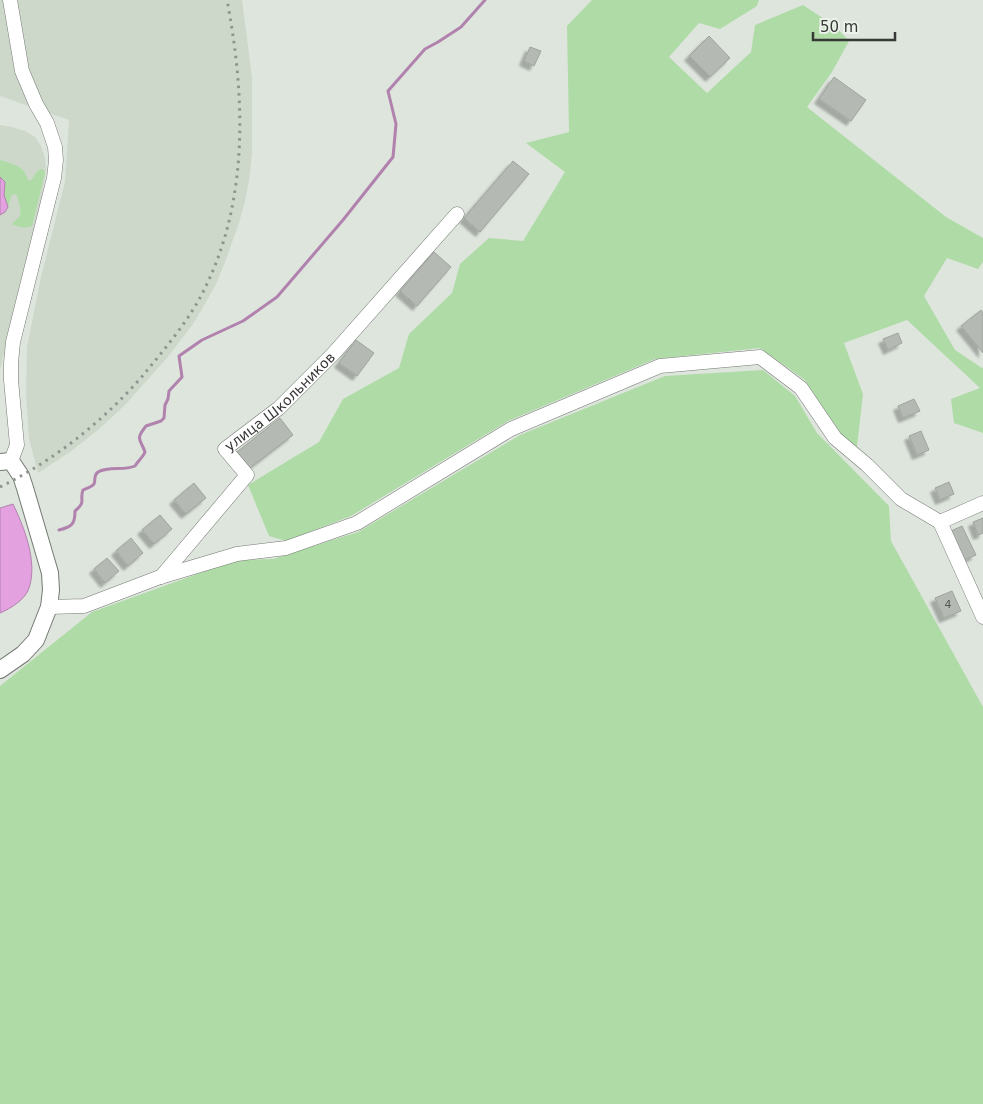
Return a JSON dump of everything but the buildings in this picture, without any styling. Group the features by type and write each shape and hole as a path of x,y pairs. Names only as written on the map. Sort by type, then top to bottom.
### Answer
{"street":[{"path":"0,670 23,654 36,640 49,607 51,590 50,573 21,476 6,461 16,445 11,380 13,342 54,178 56,160 53,138 22,71 10,0"},
{"name":"улица Школьников","path":"49,607 84,606 160,577 248,475 225,450 279,408 334,353 457,214"},
{"path":"160,577 237,554 286,548 357,523 511,429 660,366 760,357 801,388 836,438 901,499 940,522 983,617"},
{"path":"940,522 983,503"}],"shaded area":[{"path":"0,0 242,0 252,77 252,154 249,181 239,223 216,284 193,324 167,358 125,405 70,452 38,473 29,439 26,395 27,347 41,277 65,182 69,120 0,96"},
{"path":"0,125 25,131 35,137 41,146 45,158 46,172 42,196 0,370"},
{"path":"0,177 5,182 4,195 8,207 0,215"},
{"path":"13,504 31,556 31,578 25,596 13,606 0,613 0,508"}],"green space":[{"path":"592,0 759,0 757,6 720,29 699,23 669,57 707,93 751,52 755,25 803,5 835,26 849,41 832,72 807,107 946,217 983,238 983,262 978,269 947,258 924,296 955,350 983,367 983,433 954,423 951,399 980,388 907,320 844,343 863,394 857,447 836,430 805,380 760,348 655,359 508,421 351,516 286,541 269,536 248,485 319,442 343,399 399,368 409,334 452,293 460,264 489,238 523,241 565,172 526,143 569,132 567,26"},
{"path":"0,160 21,168 30,181 37,171 43,169 45,173 32,226 22,227 12,224 20,213 19,201 16,194 12,195 8,207 4,197 4,184 0,177"},
{"path":"763,370 795,396 817,433 889,506 891,541 983,707 983,1104 0,1104 0,686 92,612 236,560 273,559 358,532 520,435 665,376"}],"waterway":[{"path":"59,530 67,528 72,524 75,511 82,503 83,490 94,484 96,473 107,469 135,466 143,456 145,452 140,434 146,426 161,421 164,418 169,391 182,377 179,356 202,340 243,321 277,297 343,220 393,157 396,124 388,91 425,49 461,27 485,0"}],"railway":[{"path":"0,487 60,451 113,407 145,373 170,342 186,320 206,286 220,252 230,217 239,145 240,109 237,72 227,0"}]}
